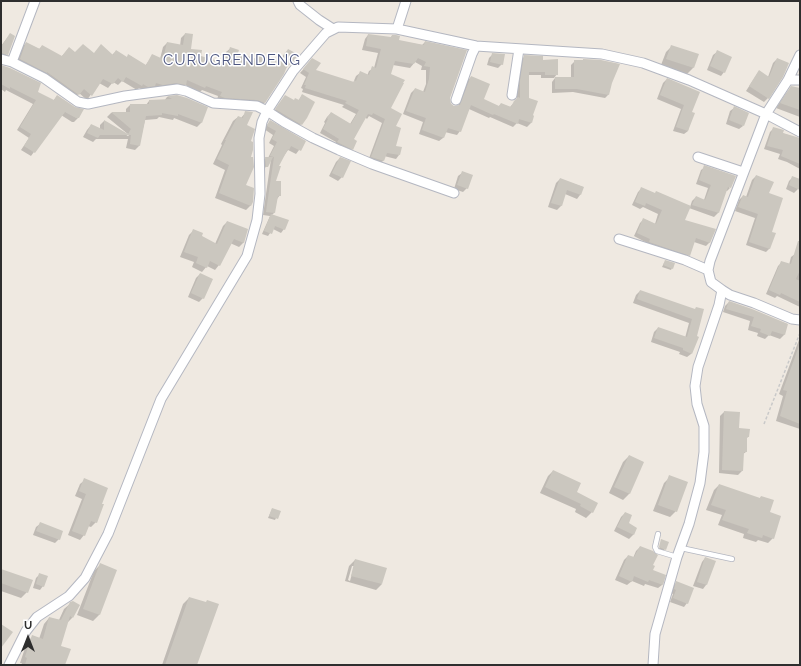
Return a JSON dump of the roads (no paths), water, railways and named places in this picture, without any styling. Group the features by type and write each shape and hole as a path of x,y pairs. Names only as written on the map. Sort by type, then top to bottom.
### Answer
{"street":[{"path":"12,62 35,1"},
{"path":"298,1 300,5 333,29"},
{"path":"396,29 406,1"},
{"path":"9,665 26,631 37,617 69,596 86,578 108,534 161,399 247,256 257,220 260,194 259,138 262,122 267,110 293,71 326,33 338,27 396,29 476,46 602,54 643,63 690,80 766,114 800,132"},
{"path":"456,100 476,46"},
{"path":"512,95 519,49"},
{"path":"800,55 788,80 766,114 714,249 708,270 711,282 730,295 754,303 792,319 800,320"},
{"path":"1,60 12,62 44,78 78,102 88,104 125,96 177,89 186,91 213,103 250,105 267,110 307,135 345,153 454,193"},
{"path":"788,80 800,80"},
{"path":"698,157 744,172"},
{"path":"619,239 685,260 708,270"},
{"path":"652,665 655,634 677,557 690,524 700,483 704,452 704,426 697,404 695,386 698,367 717,313 722,290"}],"lane":[{"path":"658,534 655,547 657,551 677,557"},
{"path":"681,548 732,559"}],"district":[{"name":"CURUGRENDENG","path":"232,60"}]}
